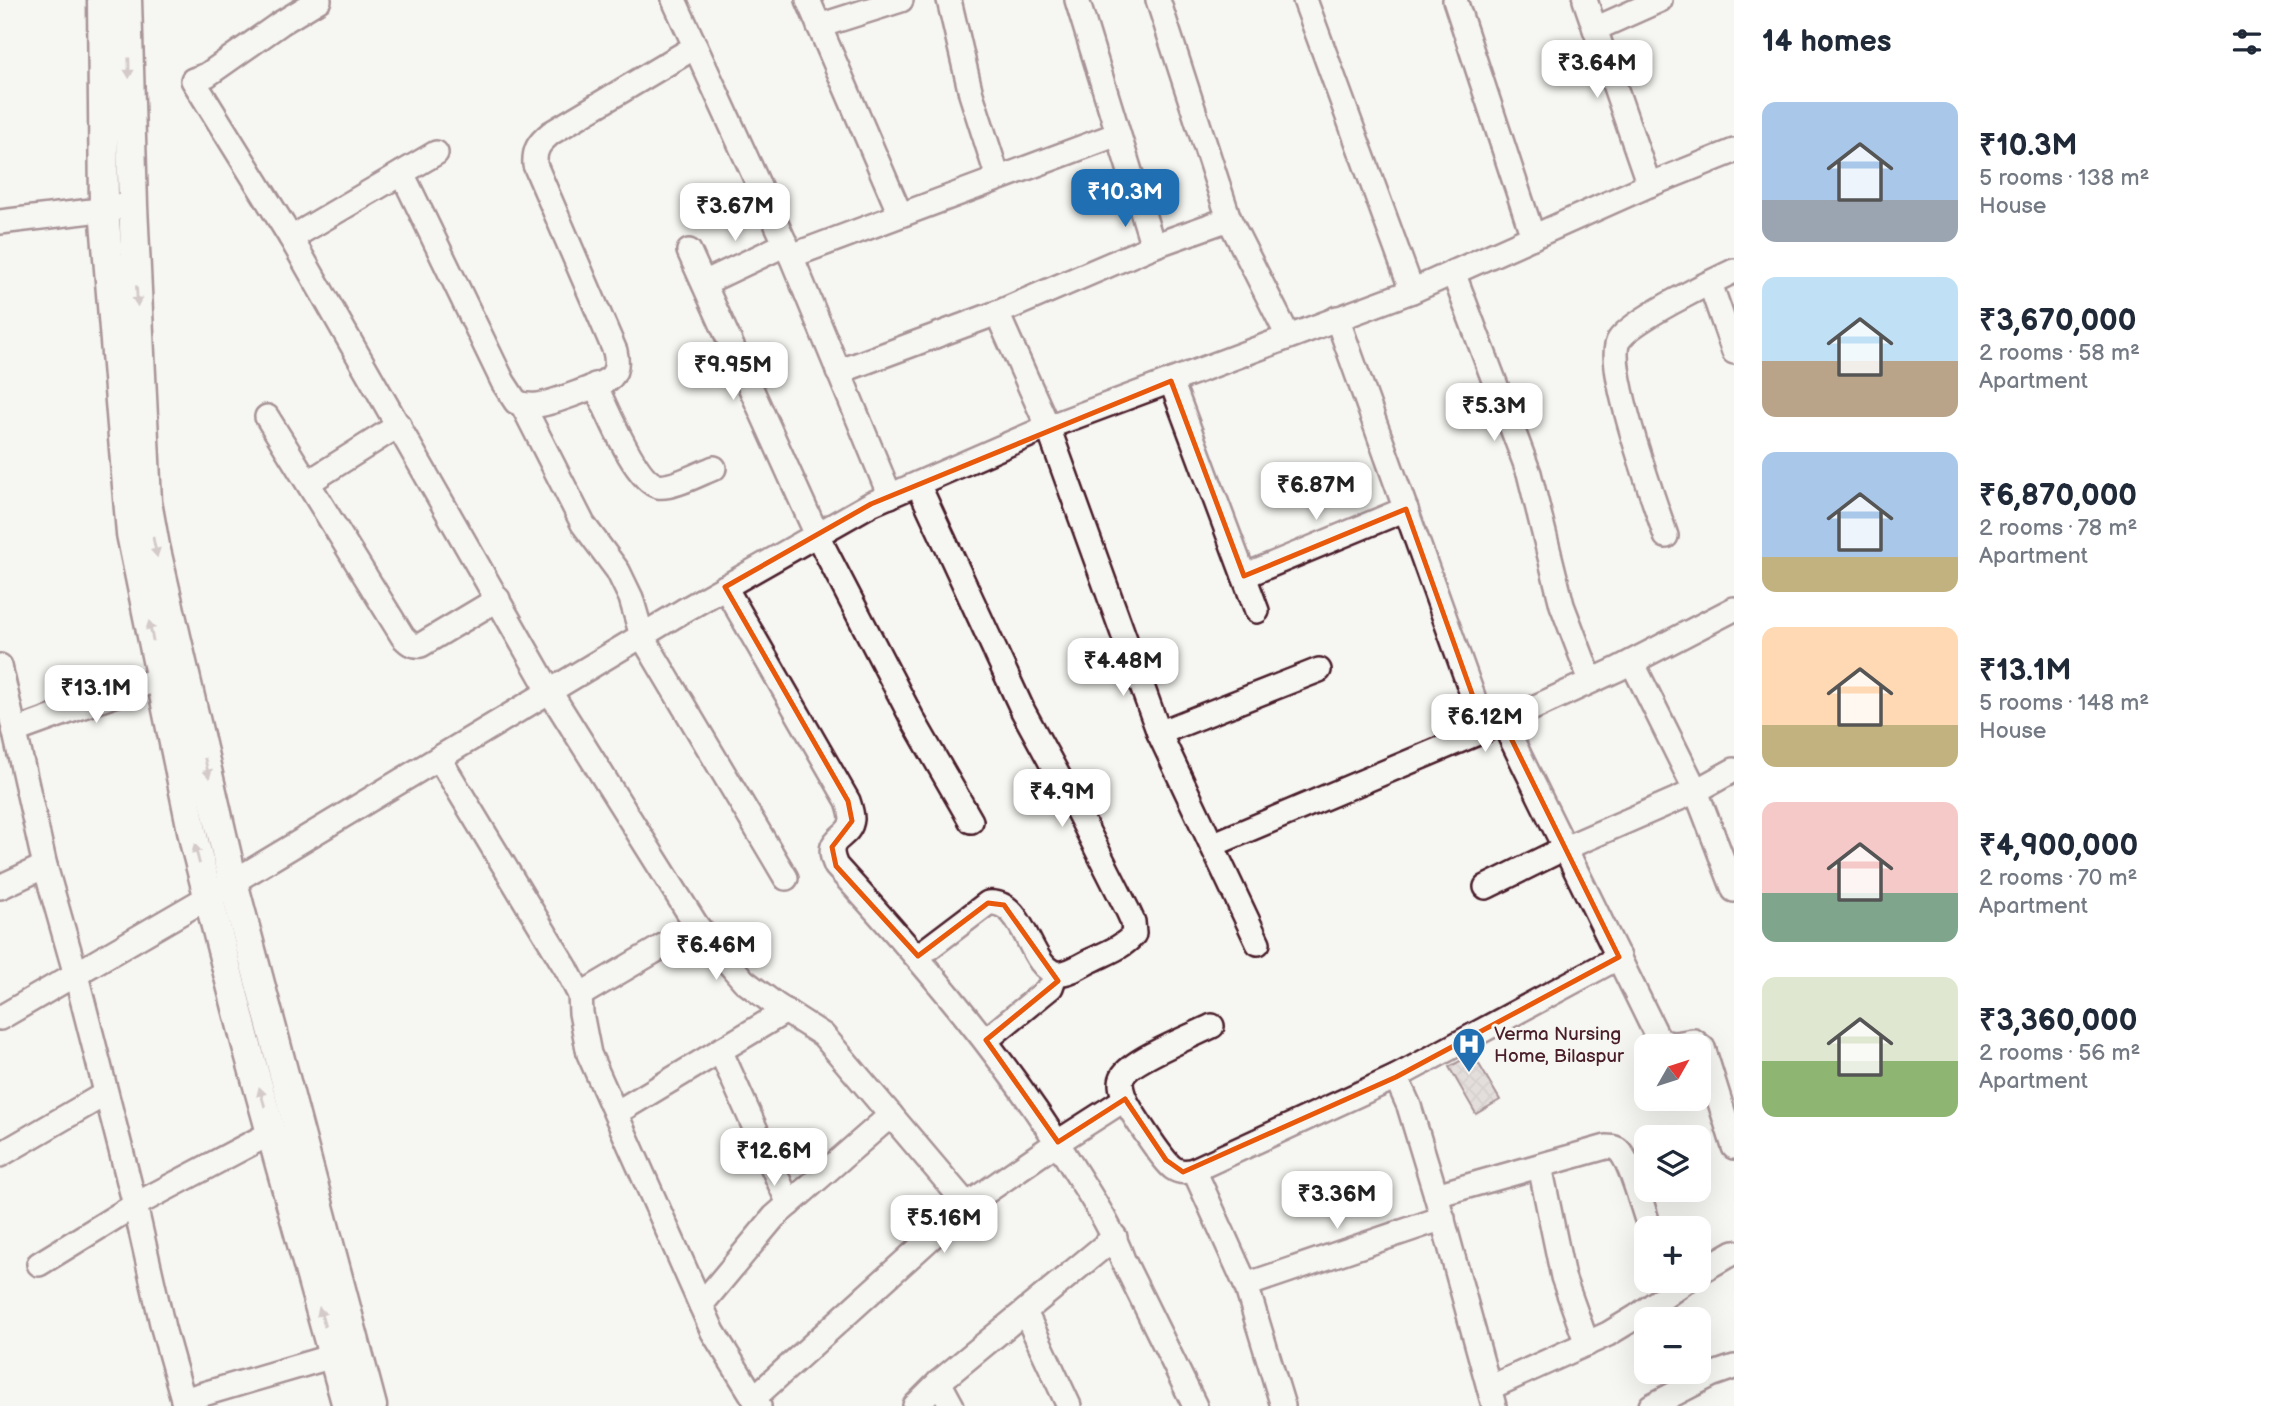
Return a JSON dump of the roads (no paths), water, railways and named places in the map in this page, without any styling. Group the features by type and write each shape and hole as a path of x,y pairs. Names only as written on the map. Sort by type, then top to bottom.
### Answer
{"main road":[{"path":"102,0 104,209 131,534 195,845 347,1406"},
{"path":"127,0 133,206 147,502 155,547 233,882 372,1406"}],"street":[{"path":"319,0 207,75 193,80 292,238 550,692 698,926 744,981 823,1035 967,1205"},
{"path":"674,0 788,250 890,496"},
{"path":"808,0 900,214"},
{"path":"819,26 901,0"},
{"path":"949,0 971,93 998,178"},
{"path":"1077,0 1153,246"},
{"path":"1158,0 1229,219 1288,336"},
{"path":"1305,0 1412,291"},
{"path":"1455,0 1533,237"},
{"path":"1585,0 1649,185"},
{"path":"1595,29 1660,0"},
{"path":"402,173 503,382 516,402 534,405 547,403 595,385 611,377 616,369 615,351 535,165 534,154 539,143 551,133 695,47"},
{"path":"704,283 788,250 900,214 1118,134"},
{"path":"0,1018 871,503 1048,427 1412,291 1649,185 1734,151"},
{"path":"292,238 436,153"},
{"path":"0,222 133,206"},
{"path":"838,372 997,313 1153,246 1229,219"},
{"path":"690,251 817,535 913,720 971,821"},
{"path":"1666,536 1632,436 1616,359 1616,345 1630,328 1734,271"},
{"path":"1453,272 1529,473 1562,605 1591,681"},
{"path":"1710,283 1734,352"},
{"path":"997,313 1048,427 1159,733 1258,943"},
{"path":"1337,318 1406,509 1494,726 1565,848 1659,1039 1673,1045 1694,1041 1703,1048 1734,1147"},
{"path":"1171,381 1257,611"},
{"path":"595,385 635,466 648,482 656,486 667,486 715,468"},
{"path":"522,404 583,524 618,570 631,598 642,636 786,878"},
{"path":"267,417 409,643 414,646 421,645 498,599"},
{"path":"309,482 399,425"},
{"path":"918,484 1023,711 1133,922 1134,934 1124,944 1070,971 1056,973 1048,969 1042,961 1010,910 997,902 988,903 918,956"},
{"path":"1244,576 1406,509"},
{"path":"725,587 848,802 852,821 832,847 836,866 918,956 986,1040 1058,1142 1115,1237 1123,1260 1195,1406"},
{"path":"1212,845 1494,726 1632,662 1734,610"},
{"path":"1632,662 1696,790 1734,890"},
{"path":"0,666 45,866 135,1205 163,1328 184,1403 333,1356"},
{"path":"1159,733 1320,670"},
{"path":"15,732 160,678"},
{"path":"439,758 580,995 589,1054 713,1332 756,1402 967,1205 1125,1099"},
{"path":"1486,887 1734,770"},
{"path":"0,887 45,866"},
{"path":"580,995 698,926"},
{"path":"1212,1026 1146,1059 1121,1078 1120,1085 1125,1099 1173,1168 1183,1172 1194,1170 1396,1077 1619,957"},
{"path":"986,1040 1051,987 1056,973"},
{"path":"616,1113 786,1011"},
{"path":"720,1051 789,1204"},
{"path":"1396,1077 1409,1106 1443,1218 1491,1397 1636,1317 1669,1293"},
{"path":"0,1155 105,1094"},
{"path":"701,1305 774,1217 891,1115"},
{"path":"39,1265 135,1205 271,1133"},
{"path":"1436,1195 1614,1147 1626,1161 1646,1216"},
{"path":"1540,1166 1563,1276 1587,1344"},
{"path":"1194,1170 1246,1285 1283,1406"},
{"path":"1246,1285 1443,1218"},
{"path":"915,1406 939,1382 1115,1237"},
{"path":"1711,1265 1734,1252"},
{"path":"1025,1312 1069,1406"},
{"path":"1651,1406 1677,1400 1711,1375 1734,1367"},
{"path":"939,1382 952,1406"}],"place":[{"name":"Verma Nursing Home, Bilaspur","path":"1469,1074"}]}
